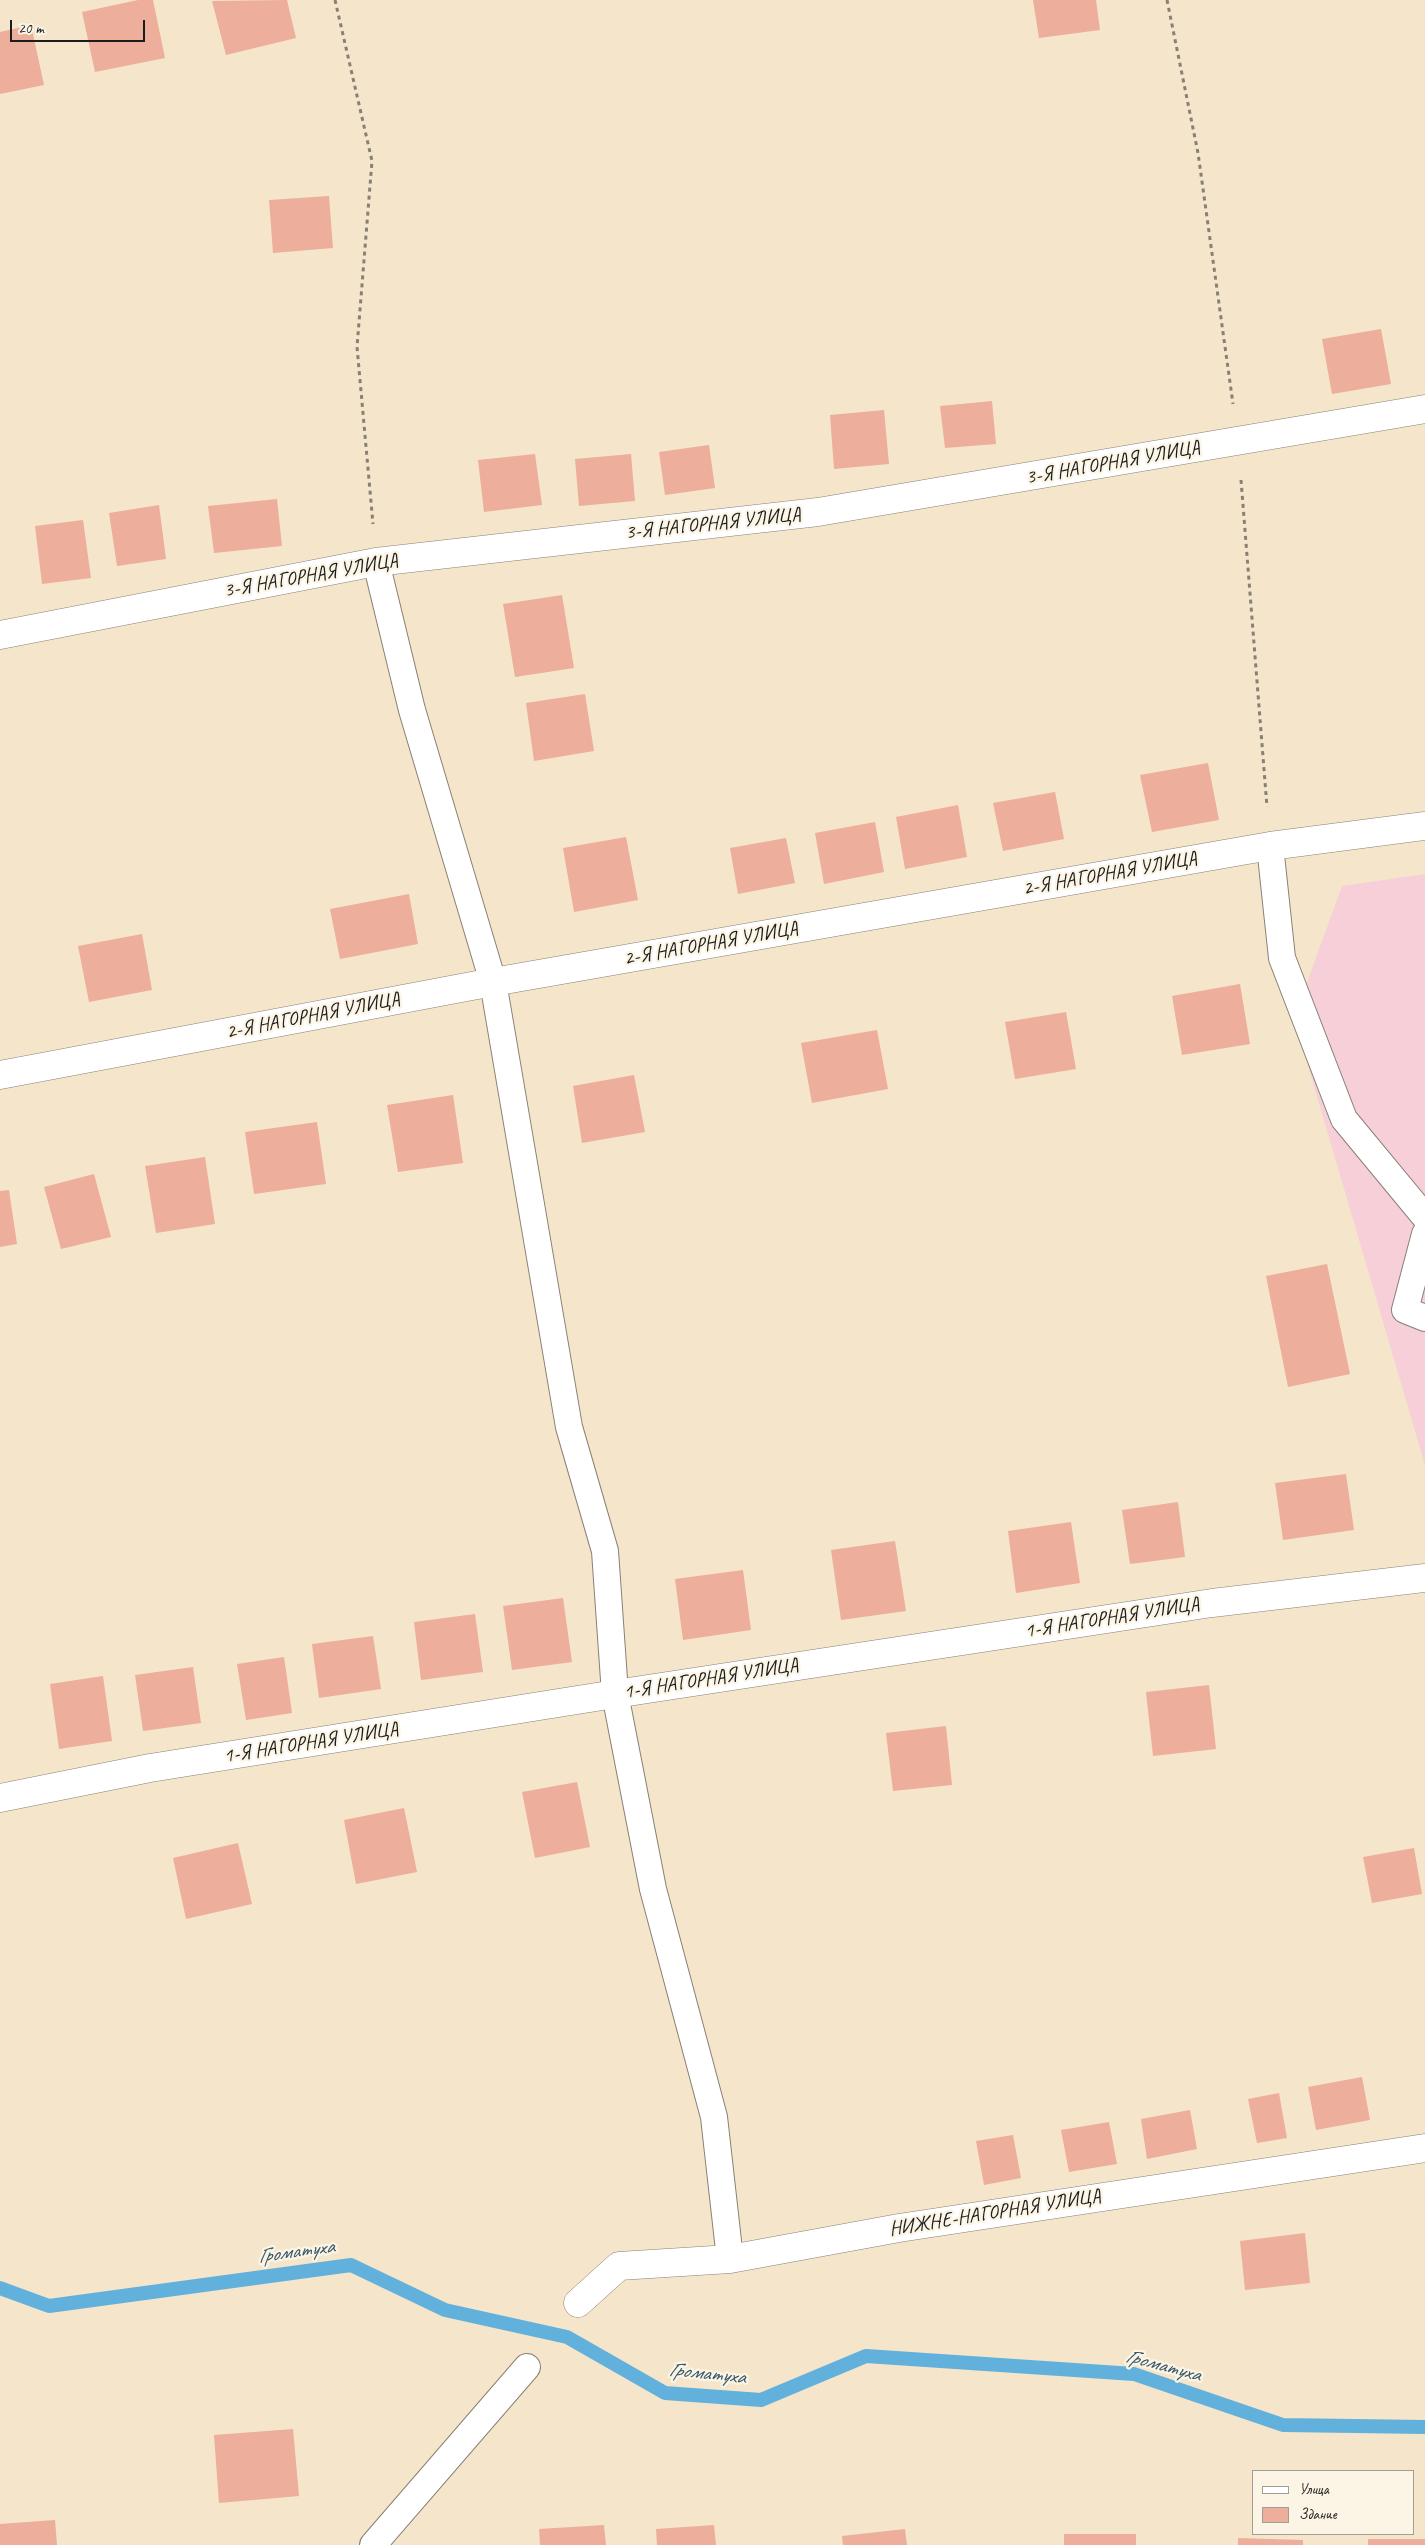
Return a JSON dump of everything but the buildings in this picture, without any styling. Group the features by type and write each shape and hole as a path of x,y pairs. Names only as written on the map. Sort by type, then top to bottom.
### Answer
{"street":[{"name":"3-Я НАГОРНАЯ УЛИЦА","path":"0,635 376,562 818,512 1425,408"},
{"name":"2-Я НАГОРНАЯ УЛИЦА","path":"0,1075 493,982 1270,846 1425,826"},
{"name":"1-Я НАГОРНАЯ УЛИЦА","path":"0,1798 150,1768 615,1694 1212,1603 1425,1578"},
{"name":"НИЖНЕ-НАГОРНАЯ УЛИЦА","path":"578,2303 619,2266 730,2259 899,2228 1425,2148"}],"lane":[{"path":"376,562 412,710 493,982 569,1427 605,1551 615,1694 653,1889 714,2117 730,2259"},
{"path":"1270,846 1282,958 1344,1119 1425,1217"},
{"path":"1425,1234 1405,1310 1425,1318"},
{"path":"373,2545 527,2367"}],"path":[{"path":"335,0 372,161 357,347 376,562"}],"shaded area":[{"path":"1425,874 1425,1465 1294,1018 1342,886"}],"waterway":[{"name":"Громатуха","path":"0,2288 49,2306 351,2265 445,2310 567,2337 665,2393 761,2400 866,2356 1134,2374 1283,2425 1425,2427"}]}
